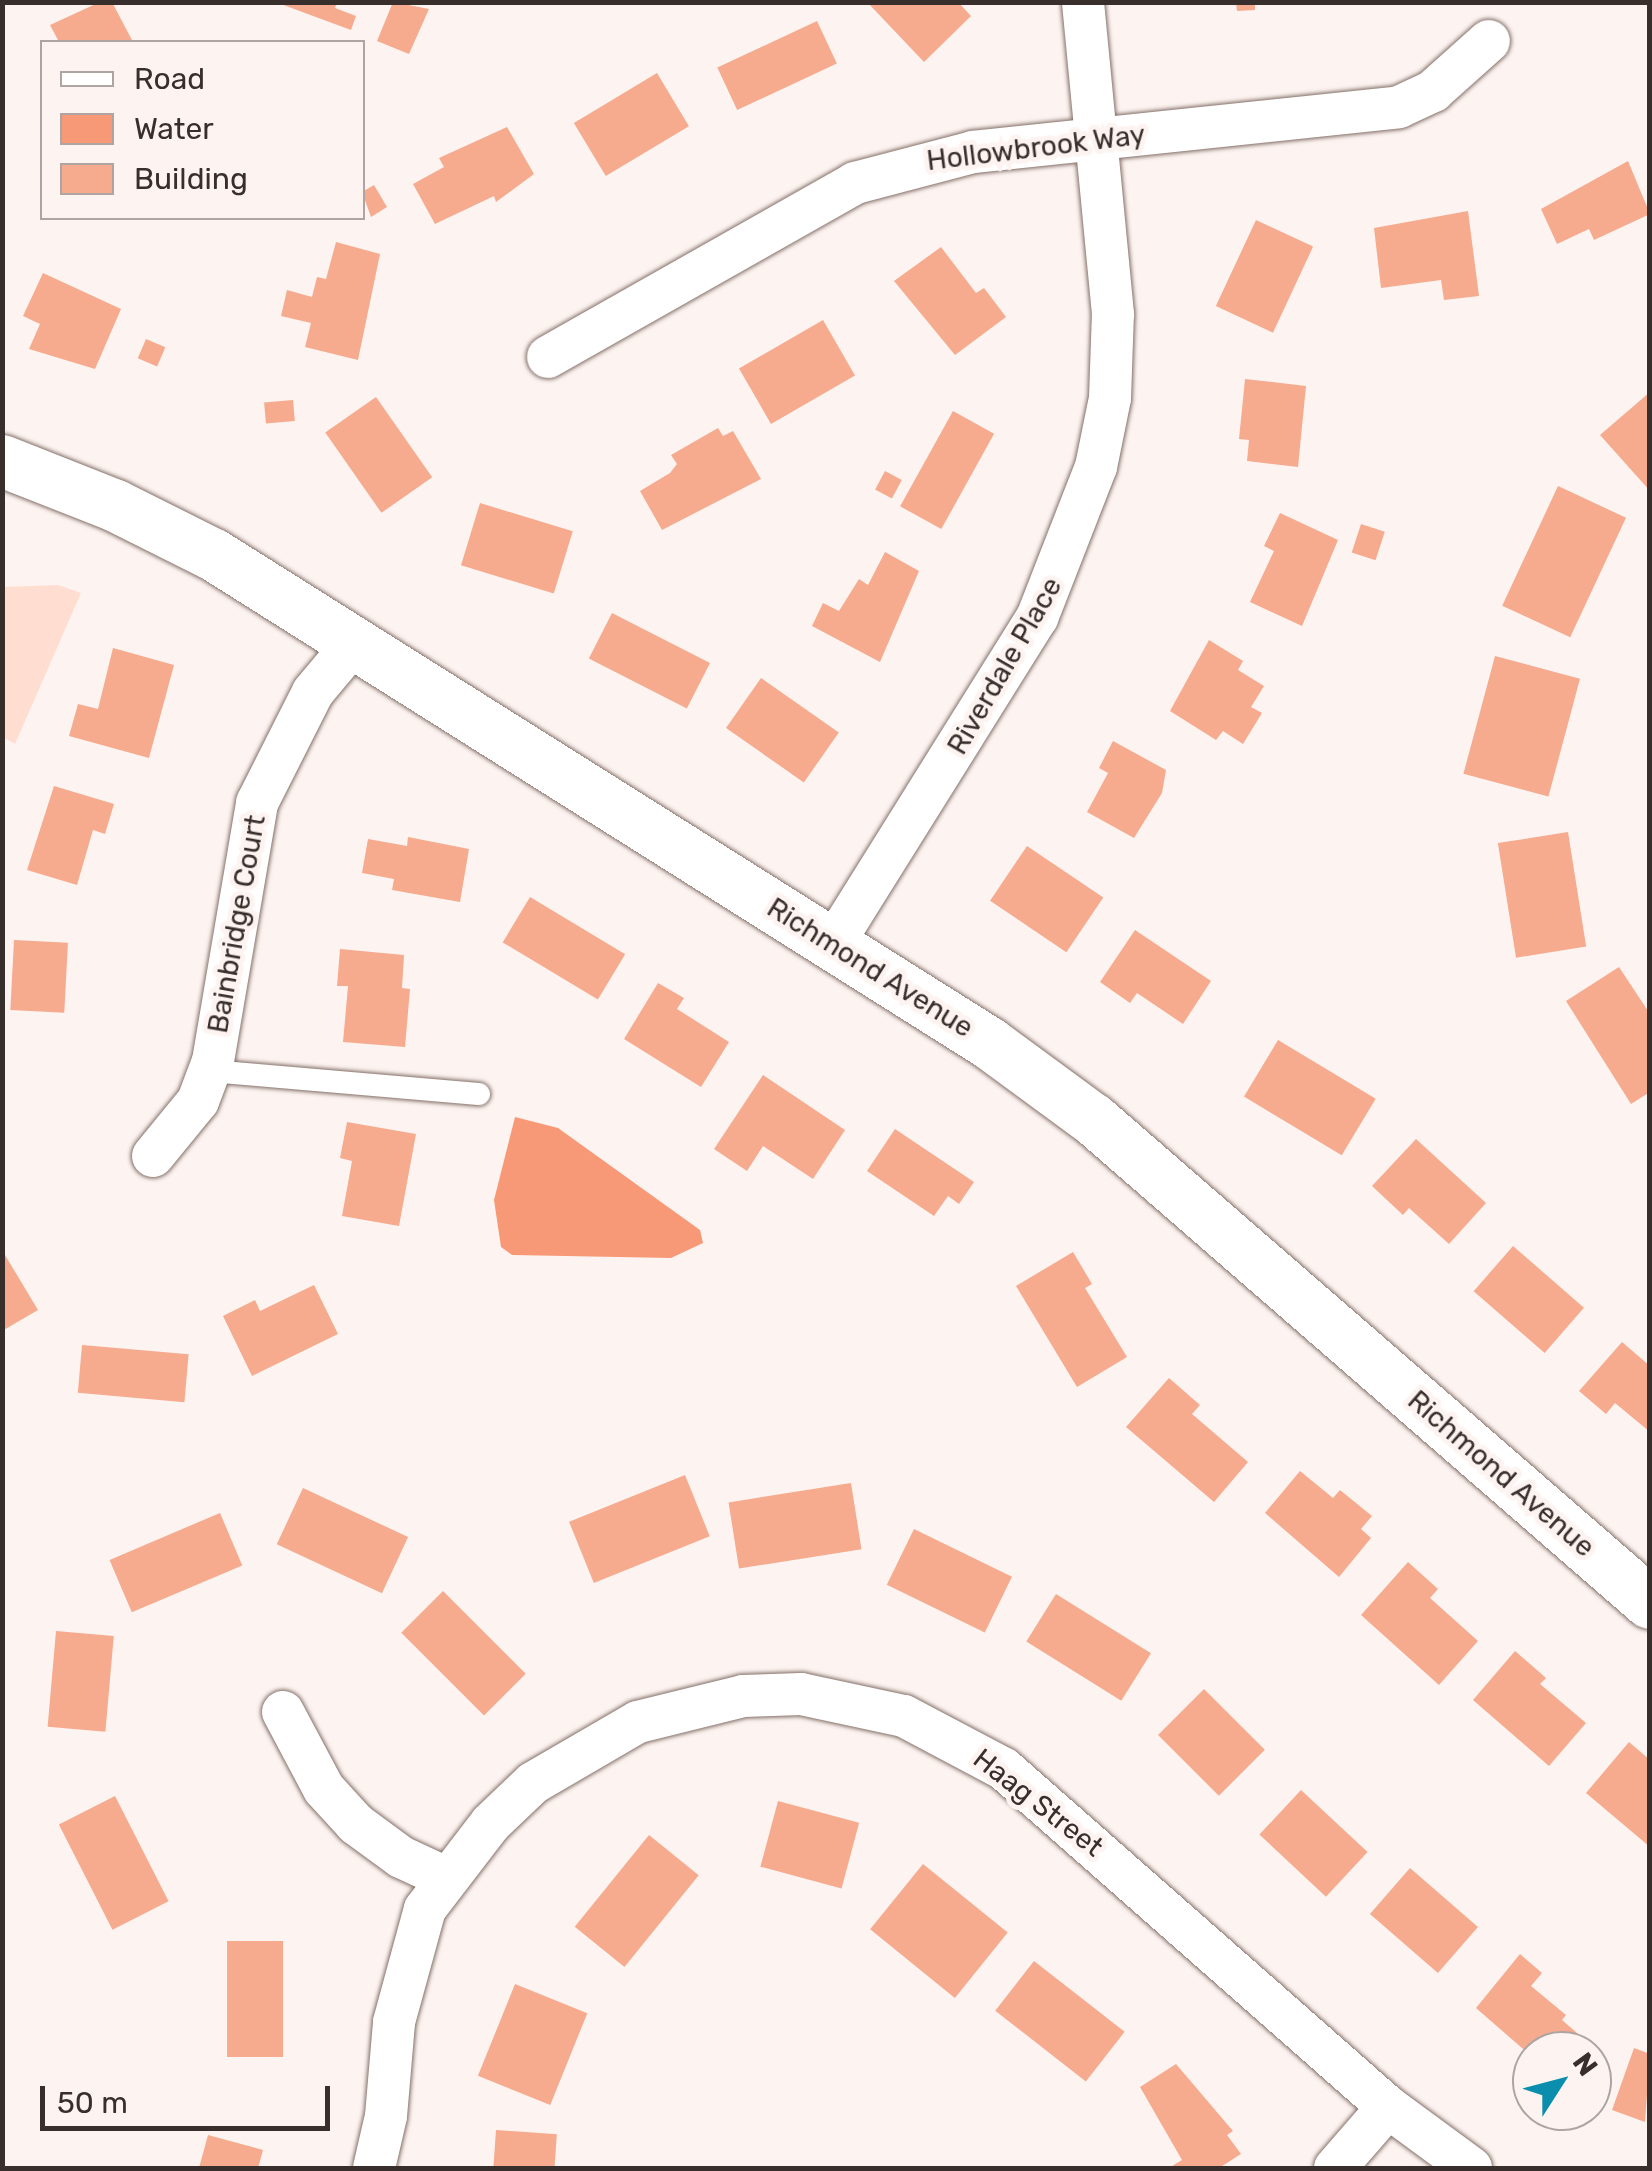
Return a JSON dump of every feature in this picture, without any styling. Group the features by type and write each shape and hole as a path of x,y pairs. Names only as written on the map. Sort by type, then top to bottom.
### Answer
{"street":[{"name":"Riverdale Place","path":"833,944 1009,669 1061,568 1086,500 1113,366 1110,271 1094,138 1084,2"},
{"name":"Hollowbrook Way","path":"548,356 855,183 972,152 1399,107 1433,91 1490,41"},
{"name":"Richmond Avenue","path":"2,462 116,506 214,556 989,1043 1094,1120 1650,1603"},
{"name":"Bainbridge Court","path":"153,1156 198,1102 210,1071 258,803 313,692 355,642"},
{"name":"Haag Street","path":"374,2168 386,2116 394,2022 425,1909 444,1877 533,1783 638,1722 743,1696 858,1702 950,1737 1004,1770 1388,2108 1472,2168"},
{"path":"283,1712 324,1789 356,1824 401,1858 444,1877"},
{"path":"1335,2168 1388,2108"}],"lane":[{"path":"210,1071 478,1094"}],"shaded area":[{"path":"58,585 81,593 15,744 3,737 3,587"}],"water":[{"path":"515,1117 558,1128 700,1230 703,1243 671,1258 512,1255 501,1247 494,1200"}],"building":[{"path":"100,2 112,2 132,40 58,40 50,25"},
{"path":"337,2 335,8 356,16 351,30 278,3"},
{"path":"393,2 429,9 409,54 377,41"},
{"path":"867,2 958,2 971,16 924,62"},
{"path":"1236,2 1255,2 1255,10 1237,11"},
{"path":"817,21 837,64 737,110 717,67"},
{"path":"657,73 689,126 606,176 574,123"},
{"path":"507,127 534,174 496,202 494,196 435,224 413,184 444,167 439,158"},
{"path":"1628,161 1650,214 1594,240 1589,229 1557,244 1541,209"},
{"path":"374,185 387,207 371,217 365,190"},
{"path":"1468,211 1479,296 1444,300 1441,280 1381,288 1374,228"},
{"path":"1256,220 1313,247 1273,333 1216,306"},
{"path":"336,242 380,254 358,360 305,347 311,323 281,316 287,290 312,297 317,277 326,279"},
{"path":"941,247 976,293 984,288 1006,317 955,355 894,281"},
{"path":"43,273 121,309 95,369 29,349 40,324 23,316"},
{"path":"823,320 855,375 771,424 739,368"},
{"path":"146,339 165,347 157,367 138,358"},
{"path":"1245,379 1306,386 1298,467 1247,461 1249,440 1239,439"},
{"path":"1650,392 1650,491 1600,435"},
{"path":"376,397 432,477 381,513 325,433"},
{"path":"293,400 295,421 266,423 264,403"},
{"path":"953,411 994,434 941,529 900,506"},
{"path":"718,428 723,436 733,431 761,479 662,530 640,491 670,473 677,464 671,455"},
{"path":"885,471 902,480 892,498 875,490"},
{"path":"1558,486 1626,518 1570,637 1502,606"},
{"path":"480,503 573,531 554,594 461,565"},
{"path":"1280,513 1338,540 1302,626 1250,602 1274,551 1264,546"},
{"path":"1361,524 1385,532 1376,560 1352,553"},
{"path":"885,552 919,571 880,662 812,626 823,603 839,611 859,579 868,585"},
{"path":"612,613 710,663 687,708 589,658"},
{"path":"1209,640 1243,661 1238,670 1264,686 1251,707 1262,713 1243,744 1223,731 1216,740 1170,711"},
{"path":"113,648 174,665 149,758 69,736 78,704 98,709"},
{"path":"1495,656 1580,679 1548,797 1463,774"},
{"path":"761,678 839,732 804,782 726,728"},
{"path":"1113,741 1166,770 1162,793 1134,838 1087,812 1108,773 1099,768"},
{"path":"54,786 114,804 105,834 93,830 77,885 27,870"},
{"path":"1568,832 1586,947 1516,958 1498,843"},
{"path":"408,837 469,849 460,902 392,890 394,879 362,873 368,839 407,846"},
{"path":"1027,846 1103,897 1066,952 990,901"},
{"path":"530,897 625,954 598,1000 503,942"},
{"path":"1135,930 1211,981 1183,1024 1137,993 1130,1003 1100,982"},
{"path":"14,940 68,943 64,1013 10,1010"},
{"path":"340,949 404,955 402,988 410,989 405,1047 343,1042 348,986 337,986"},
{"path":"1619,967 1650,1014 1650,1092 1631,1104 1566,1001"},
{"path":"658,983 684,998 677,1009 729,1042 701,1087 624,1039"},
{"path":"1278,1040 1376,1099 1342,1155 1244,1097"},
{"path":"763,1075 845,1130 813,1179 763,1146 747,1171 714,1149"},
{"path":"347,1122 416,1134 399,1226 342,1216 352,1161 340,1158"},
{"path":"895,1129 974,1182 959,1204 948,1196 934,1216 867,1171"},
{"path":"1416,1139 1486,1203 1449,1244 1409,1208 1403,1215 1372,1186"},
{"path":"1513,1246 1584,1308 1545,1353 1474,1291"},
{"path":"2,1250 38,1310 2,1331"},
{"path":"1073,1252 1092,1284 1085,1288 1127,1357 1077,1387 1016,1286"},
{"path":"314,1285 338,1334 252,1376 223,1316 255,1300 260,1311"},
{"path":"1622,1342 1650,1366 1650,1432 1615,1403 1606,1414 1579,1391"},
{"path":"82,1345 189,1354 184,1402 78,1393"},
{"path":"1169,1378 1200,1405 1192,1414 1248,1462 1214,1502 1126,1427"},
{"path":"1300,1471 1333,1498 1340,1490 1372,1516 1361,1529 1371,1538 1339,1577 1265,1513"},
{"path":"685,1475 710,1536 594,1583 569,1522"},
{"path":"851,1483 861,1549 739,1569 729,1502"},
{"path":"303,1488 408,1537 382,1593 277,1544"},
{"path":"220,1513 242,1565 132,1612 110,1560"},
{"path":"914,1529 1012,1577 985,1633 887,1585"},
{"path":"1408,1562 1438,1589 1430,1598 1478,1641 1439,1685 1361,1615"},
{"path":"443,1591 526,1674 484,1715 401,1633"},
{"path":"1056,1594 1151,1653 1121,1701 1026,1641"},
{"path":"56,1631 114,1636 105,1732 48,1727"},
{"path":"1515,1651 1546,1678 1540,1684 1586,1723 1549,1766 1473,1700"},
{"path":"1204,1689 1265,1750 1219,1796 1158,1735"},
{"path":"1629,1742 1650,1760 1650,1847 1586,1793"},
{"path":"1301,1790 1368,1852 1326,1897 1259,1835"},
{"path":"115,1796 169,1901 112,1930 59,1825"},
{"path":"778,1801 859,1823 842,1888 760,1867"},
{"path":"649,1835 699,1875 624,1967 575,1927"},
{"path":"923,1864 1008,1933 955,1998 870,1929"},
{"path":"1410,1868 1478,1927 1438,1973 1370,1914"},
{"path":"227,1941 283,1941 283,2057 227,2057"},
{"path":"1520,1954 1542,1973 1531,1986 1566,2015 1562,2020 1575,2031 1512,2031 1512,2039 1476,2008"},
{"path":"1034,1961 1125,2032 1086,2081 995,2011"},
{"path":"515,1984 587,2013 550,2105 478,2076"},
{"path":"1634,2048 1650,2054 1645,2122 1612,2110"},
{"path":"1176,2064 1233,2131 1227,2135 1241,2154 1219,2168 1169,2168 1182,2160 1140,2087"},
{"path":"496,2130 557,2134 554,2168 493,2168"},
{"path":"208,2135 263,2150 258,2168 199,2168"}]}
